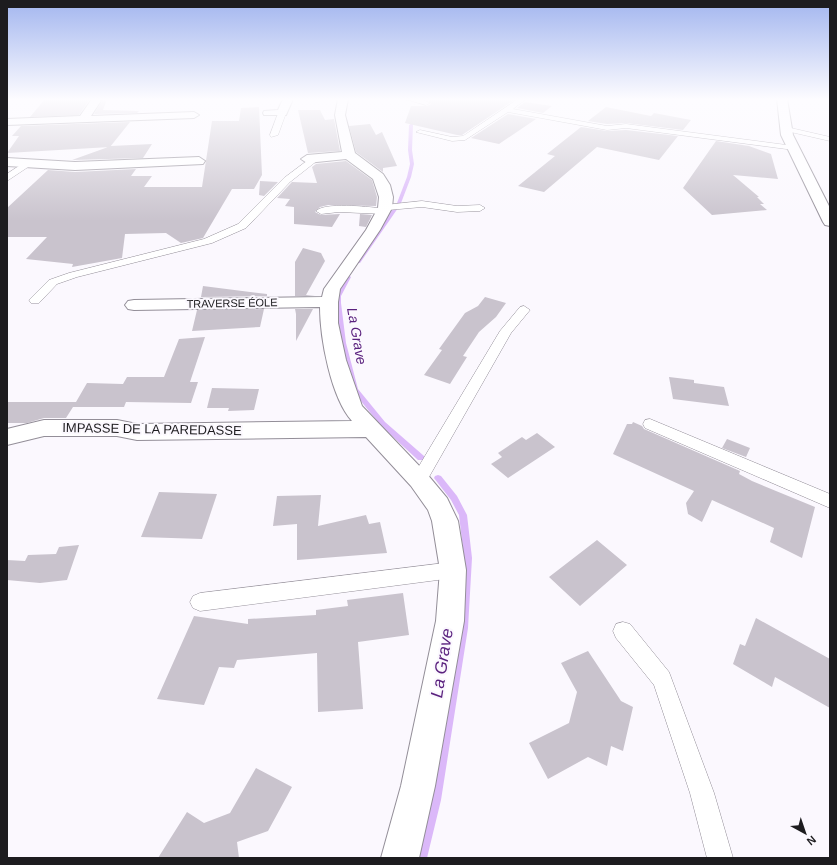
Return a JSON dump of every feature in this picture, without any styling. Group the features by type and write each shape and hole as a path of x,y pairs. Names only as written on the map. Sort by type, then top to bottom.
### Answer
{"street":[{"path":"345,139 349,155 378,177 384,185 386,197 385,209 373,230 332,289 329,302 329,323 336,360 345,391 353,409 419,480 438,505 445,521 452,570 450,621 418,786 400,858"},
{"path":"790,139 830,222"},
{"path":"311,158 349,155"},
{"path":"7,162 75,166 199,161"},
{"name":"TRAVERSE ÉOLE","path":"134,305 329,302"},
{"name":"IMPASSE DE LA PAREDASSE","path":"7,437 44,428 117,428 137,432 370,429"}],"lane":[{"path":"728,139 794,148"},
{"path":"802,139 815,145"},
{"path":"35,300 53,282 73,275 208,241 242,226 311,158"},
{"path":"7,178 28,164"},
{"path":"321,211 339,209 385,209 422,204 457,209 480,208"},
{"path":"419,480 506,331 524,310"},
{"path":"650,424 830,501"},
{"path":"200,602 452,570"},
{"path":"623,631 662,679 702,793 720,858"}],"building":[{"path":"17,139 116,139 110,147 7,153"},
{"path":"209,139 260,139 262,175 254,189 232,189 203,238 181,243 166,233 125,234 122,258 72,267 73,264 26,259 47,237 7,237 7,208 48,170 75,172 136,169 131,176 152,176 144,187 202,187"},
{"path":"305,139 338,139 340,151 308,153"},
{"path":"353,139 385,139 397,166 383,168 383,172 356,152"},
{"path":"477,139 506,139 499,144"},
{"path":"565,139 675,139 659,160 597,147 544,192 518,186 555,156 547,154"},
{"path":"716,141 749,146 771,154 778,179 733,175 759,197 757,197 764,204 760,204 767,210 712,215 683,188"},
{"path":"152,144 143,158 72,160 111,146"},
{"path":"346,161 372,180 377,197 376,206 328,205 320,207 315,212 321,215 340,214 332,227 294,224 294,207 285,206 290,199 277,198 292,182 317,183 312,167 316,164"},
{"path":"260,181 278,182 264,196 259,195"},
{"path":"360,214 372,215 366,227 359,226"},
{"path":"303,248 321,253 325,261 306,295 315,296 295,296 295,262"},
{"path":"203,286 267,294 267,296 201,297"},
{"path":"485,297 506,303 496,317 479,332 463,356 467,357 450,384 424,375 442,350 439,349 465,313 478,306"},
{"path":"264,309 260,327 192,331 197,310"},
{"path":"295,309 313,309 296,341 296,314"},
{"path":"205,337 190,382 198,382 191,403 126,402 124,407 73,407 66,418 44,418 27,423 7,423 7,402 76,402 87,383 123,384 127,377 164,377 179,339"},
{"path":"669,377 694,380 694,383 724,387 729,406 673,399"},
{"path":"212,388 259,389 254,410 228,411 229,408 207,408"},
{"path":"633,422 642,426 644,429 740,471 739,474 752,481 815,507 802,558 770,542 774,528 712,500 702,522 688,514 686,503 694,491 613,454 627,424 632,424"},
{"path":"537,433 555,447 508,478 491,464 502,457 498,453 522,437 526,440"},
{"path":"727,439 750,448 746,457 722,448"},
{"path":"159,492 217,494 202,539 141,537"},
{"path":"321,495 318,526 366,515 369,524 380,522 387,553 297,560 297,524 273,526 277,496"},
{"path":"597,540 627,565 580,606 549,577"},
{"path":"79,545 67,580 40,583 7,580 7,560 25,561 28,555 56,554 59,547"},
{"path":"403,593 409,635 358,642 363,709 318,712 317,653 237,660 234,668 219,667 204,705 157,699 194,616 248,624 248,619 316,615 316,610 348,606 347,600"},
{"path":"756,618 830,659 830,708 775,677 772,687 733,664 740,644 745,646"},
{"path":"588,651 621,701 633,707 623,751 611,746 607,766 588,757 548,779 529,743 569,723 577,692 561,663"},
{"path":"256,768 292,787 268,831 237,842 239,858 158,858 187,812 204,823 230,813"}],"waterway":[{"name":"La Grave","path":"399,203 409,177 412,164 410,139"},
{"name":"La Grave","path":"358,262 396,208"},
{"name":"La Grave","path":"348,277 338,296 338,303 343,343 355,390 383,424 421,458"},
{"name":"La Grave","path":"421,858 435,800 463,628 468,558 463,515 454,498 438,478"}]}
